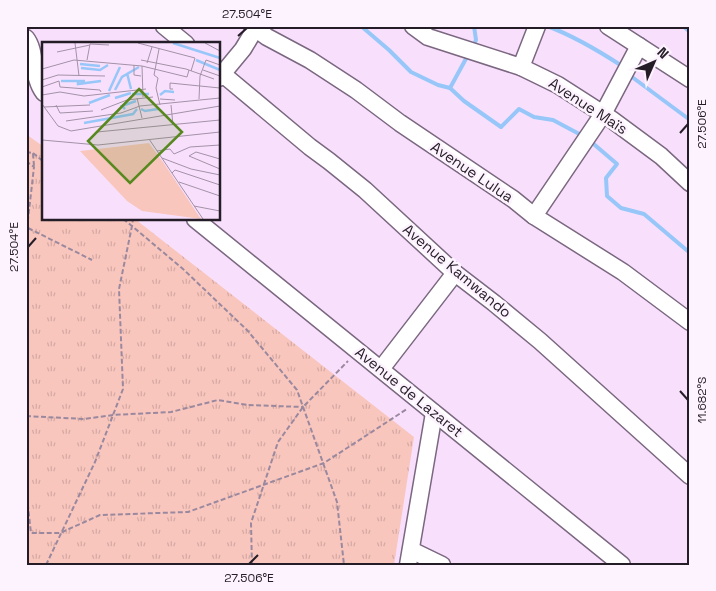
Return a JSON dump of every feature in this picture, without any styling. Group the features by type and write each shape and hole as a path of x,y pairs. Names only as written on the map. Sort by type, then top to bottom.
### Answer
{"street":[{"path":"164,26 184,42"},
{"name":"Avenue Maïs","path":"413,26 428,37 521,66 558,85 603,114 661,156 690,183"},
{"path":"521,66 537,26"},
{"path":"608,26 689,78"},
{"path":"220,74 243,49 253,27"},
{"name":"Avenue Lulua","path":"253,27 310,60 356,90 400,123 512,198 534,216 623,272 690,322"},
{"path":"26,38 31,44 36,77 42,90"},
{"path":"534,216 603,114 639,46"},
{"name":"Avenue Kamwando","path":"220,74 365,190 455,273 540,341 690,476"},
{"path":"26,77 42,91"},
{"name":"Avenue de Lazaret","path":"196,220 622,565"},
{"path":"381,369 455,273"},
{"path":"434,413 409,558 442,565"}],"path":[{"path":"26,152 33,153 42,160"},
{"path":"26,237 34,167 33,153"},
{"path":"26,161 34,167"},
{"path":"124,220 183,270 247,330 297,390 337,502 344,565"},
{"path":"46,565 95,462 123,389 119,289 132,220"},
{"path":"27,227 92,260"},
{"path":"252,565 251,522 278,442 304,407 358,350"},
{"path":"26,416 84,419 113,415 171,412 218,400 247,405 304,407"},
{"path":"26,489 31,533 60,533 100,515 188,512 324,464 409,408"}],"green space":[{"path":"26,134 42,146 42,220 136,220 414,437 394,565 26,565"}],"waterway":[{"path":"361,26 411,72 438,85 450,88 464,101 501,127 519,109 534,117 553,120 583,136"},
{"path":"473,47 476,40 474,26"},
{"path":"547,26 586,44 622,66"},
{"path":"683,26 690,32"},
{"path":"450,88 468,55"},
{"path":"628,74 690,120"},
{"path":"589,140 617,164 606,178 607,196 621,208 644,214 690,253"}]}
